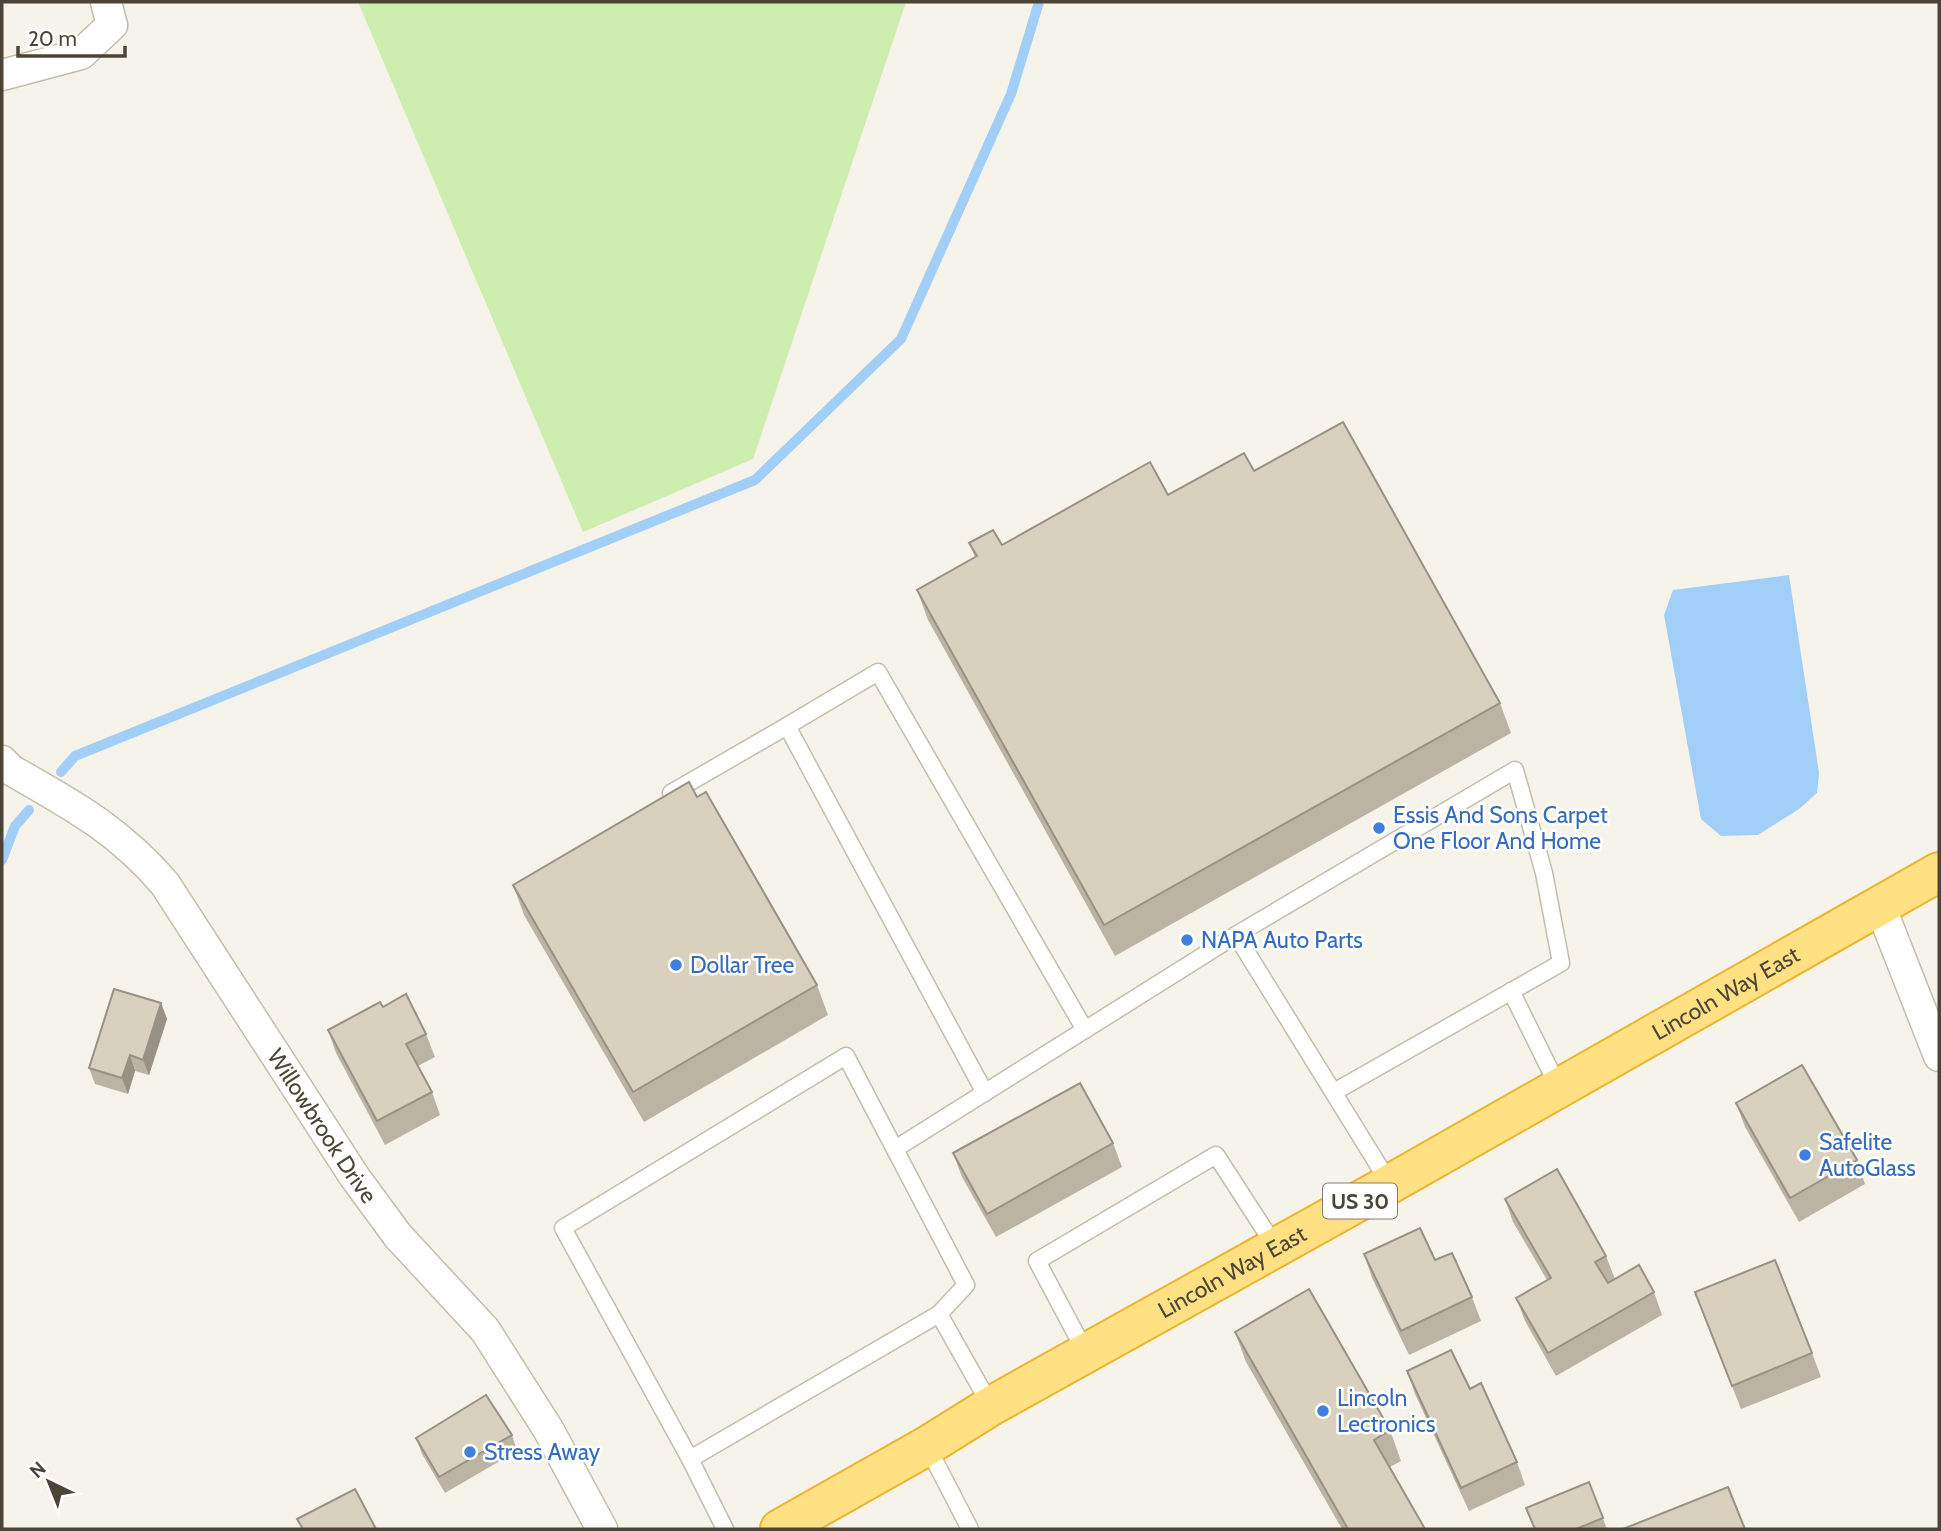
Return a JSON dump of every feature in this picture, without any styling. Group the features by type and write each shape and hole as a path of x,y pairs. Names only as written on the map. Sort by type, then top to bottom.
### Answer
{"highway":[{"name":"Lincoln Way East","path":"789,1527 991,1406 1390,1184 1939,872"}],"street":[{"path":"2,75 81,54 112,25 106,2"},
{"name":"Willowbrook Drive","path":"2,761 11,770 99,820 141,856 165,884 398,1237 485,1330 548,1429 602,1529"},
{"path":"1880,906 1939,1056"}],"lane":[{"path":"655,802 878,672 1085,1030"},
{"path":"787,726 985,1093"},
{"path":"895,1149 1236,935 1515,770 1544,873 1561,963 1334,1092"},
{"path":"1236,935 1390,1184"},
{"path":"1511,991 1559,1088"},
{"path":"690,1459 939,1314 966,1285 846,1056 563,1228 690,1459 725,1529"},
{"path":"1086,1353 1037,1261 1216,1155 1275,1246"},
{"path":"939,1314 991,1406"},
{"path":"927,1446 970,1529"}],"green space":[{"path":"358,2 906,2 753,459 583,532"}],"water":[{"path":"1789,575 1819,773 1817,793 1799,809 1758,835 1721,836 1701,819 1664,615 1673,590"}],"building":[{"path":"1343,422 1500,703 1104,925 917,590 977,556 969,543 993,530 1002,545 1150,462 1168,495 1244,453 1254,471"},
{"name":"Dollar Tree","path":"689,782 697,797 706,792 817,985 633,1092 513,885"},
{"path":"114,989 161,1003 143,1060 130,1055 122,1078 89,1068"},
{"path":"406,994 426,1034 406,1044 432,1092 377,1121 328,1030 380,1002 383,1007"},
{"name":"Safelite AutoGlass","path":"1802,1065 1857,1160 1790,1198 1736,1103"},
{"path":"1080,1083 1113,1143 987,1214 953,1153"},
{"path":"1557,1169 1606,1256 1595,1262 1608,1283 1639,1265 1654,1292 1548,1353 1516,1298 1551,1278 1505,1199"},
{"path":"1420,1228 1435,1260 1452,1253 1472,1297 1401,1331 1364,1254"},
{"path":"1775,1260 1812,1353 1732,1386 1695,1292"},
{"name":"Lincoln Lectronics","path":"1309,1289 1390,1430 1374,1440 1425,1529 1348,1529 1235,1332"},
{"path":"1451,1350 1470,1389 1481,1383 1517,1462 1461,1488 1407,1371"},
{"name":"Stress Away","path":"486,1395 512,1435 439,1477 416,1438"},
{"path":"1589,1482 1603,1518 1576,1529 1535,1529 1526,1508"},
{"path":"1728,1487 1745,1529 1623,1529"},
{"path":"355,1489 376,1529 303,1529 297,1519"}],"waterway":[{"path":"61,772 75,756 755,480 901,339 1011,94 1039,2"},
{"path":"2,860 15,826 29,810"}],"place":[{"name":"Essis And Sons Carpet One Floor And Home","path":"1379,828"},
{"name":"NAPA Auto Parts","path":"1187,940"},
{"name":"Dollar Tree","path":"676,965"},
{"name":"Safelite AutoGlass","path":"1805,1155"},
{"name":"Lincoln Lectronics","path":"1323,1411"},
{"name":"Stress Away","path":"470,1452"}]}
